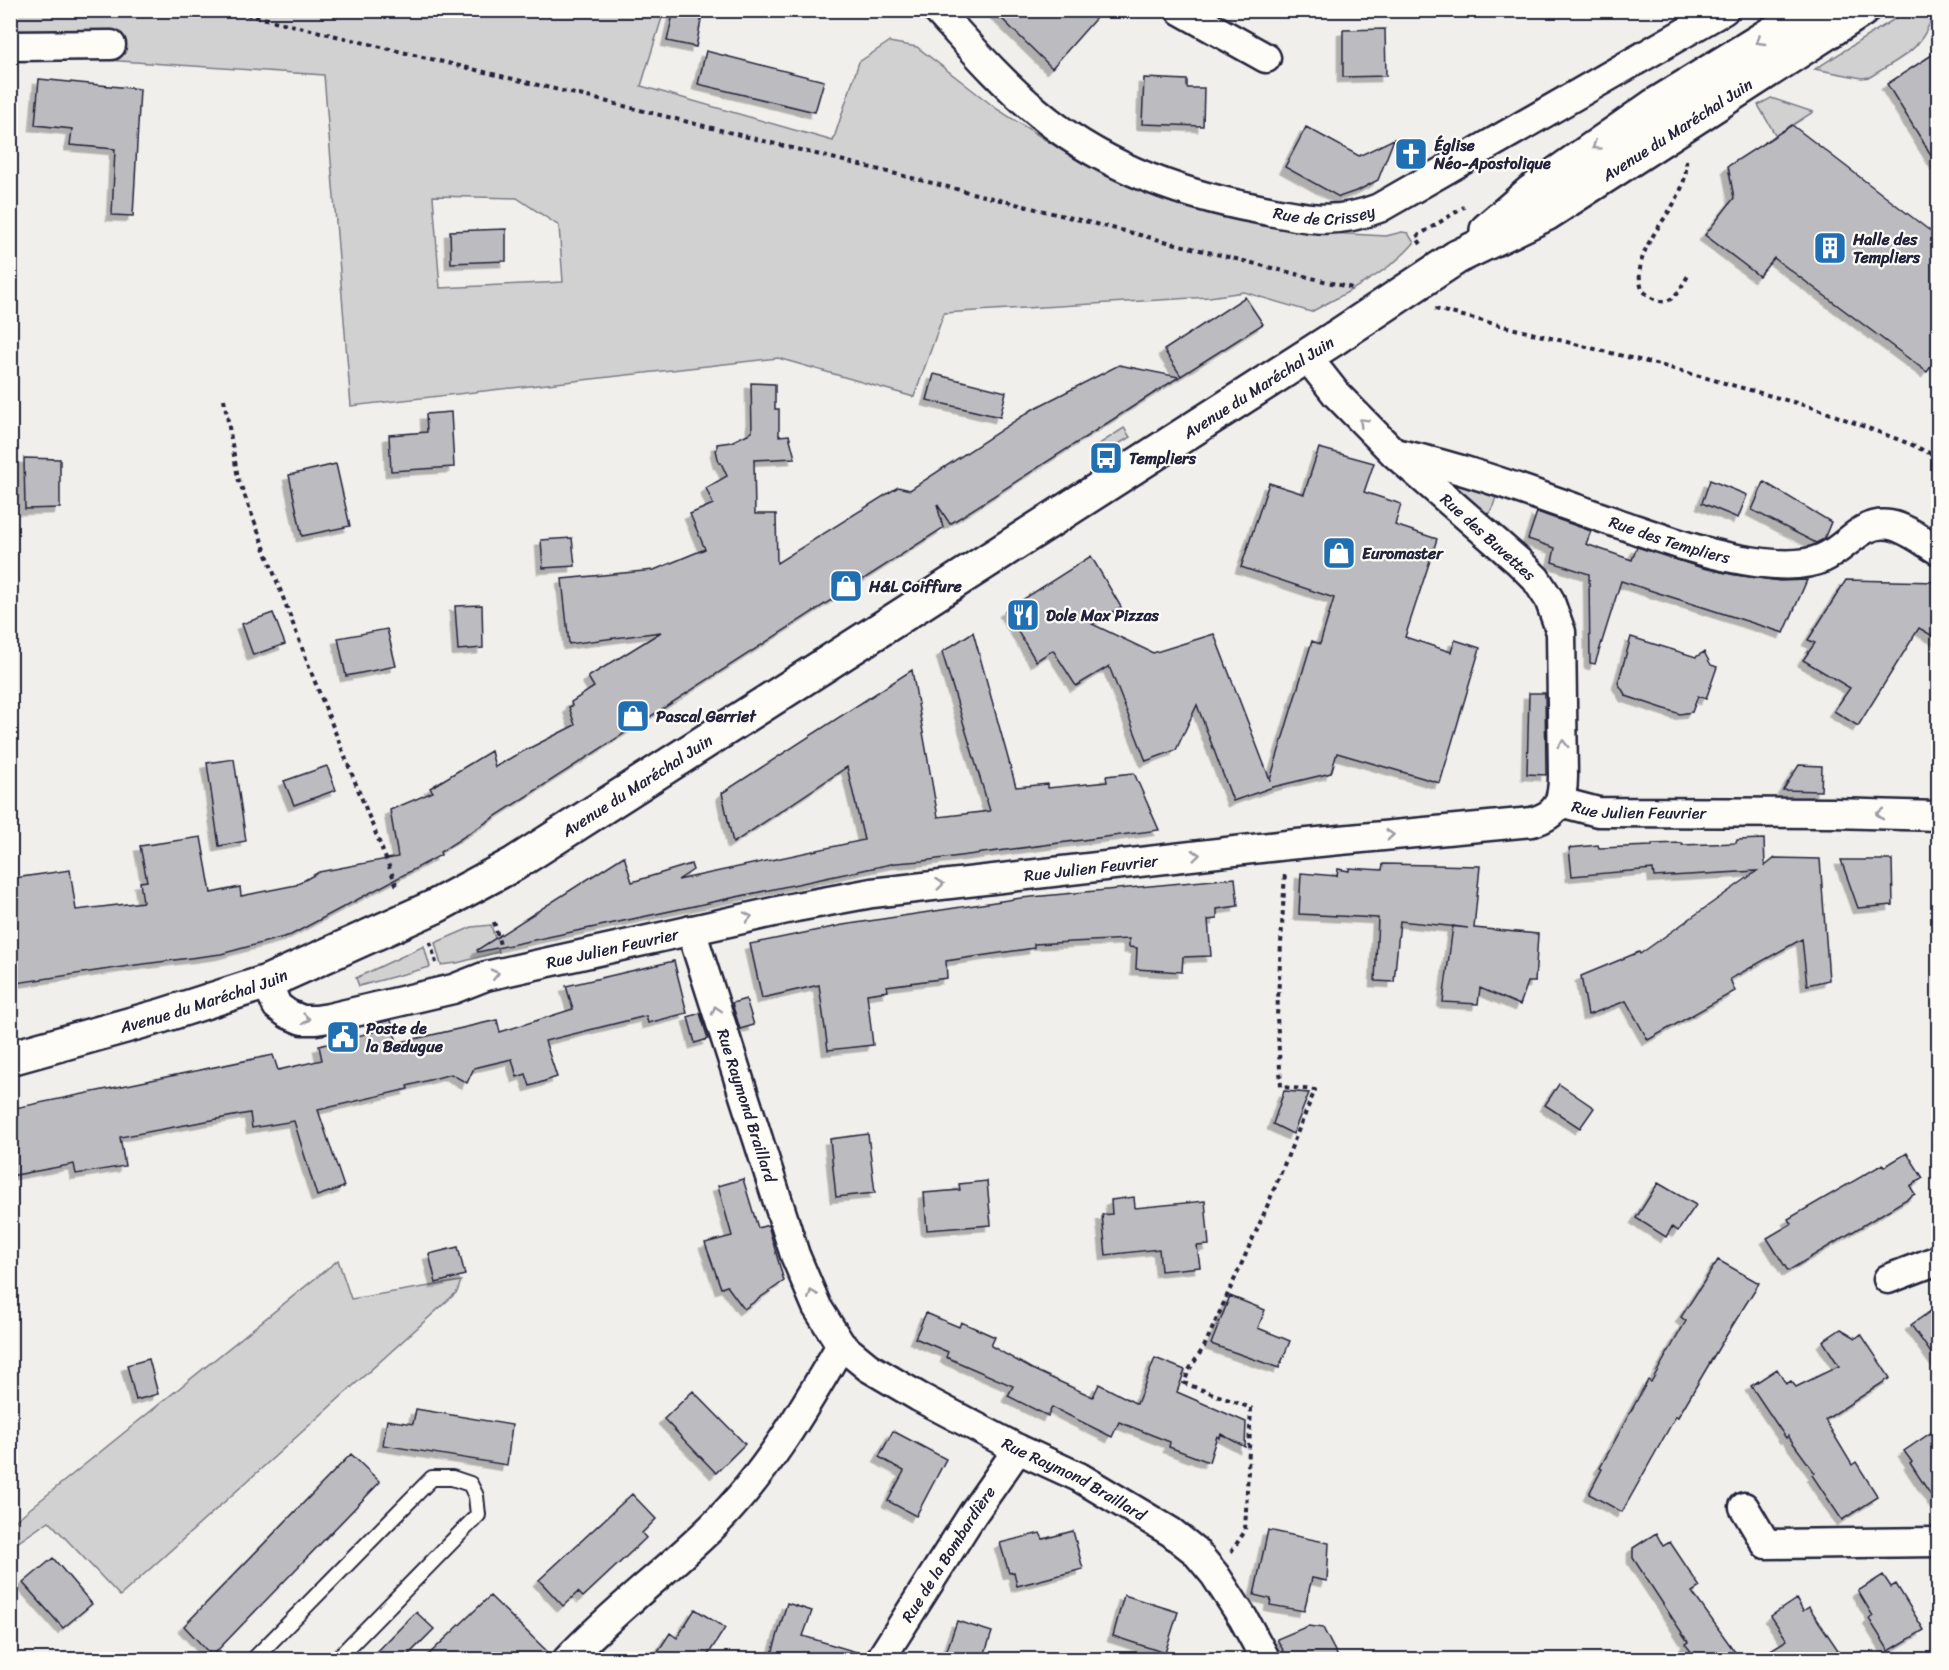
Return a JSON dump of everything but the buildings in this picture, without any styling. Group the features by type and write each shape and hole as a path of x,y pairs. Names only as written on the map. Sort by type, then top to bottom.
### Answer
{"main road":[{"name":"Avenue du Maréchal Juin","path":"10,1058 161,1016 420,930 514,864 1307,357 1457,257 1532,192 1654,106 1810,10"},
{"name":"Avenue du Maréchal Juin","path":"1457,257 1546,214 1862,10"}],"street":[{"name":"Rue de Crissey","path":"937,10 1037,113 1101,156 1178,189 1220,202 1319,219 1338,220 1379,208 1721,11"},
{"path":"1180,10 1266,58"},
{"path":"10,46 111,45"},
{"name":"Rue des Buvettes","path":"1307,357 1337,395 1394,453 1519,562 1536,579 1549,599 1561,632 1562,650 1563,794 1560,802"},
{"name":"Rue des Templiers","path":"1394,453 1460,469 1662,539 1739,559 1785,564 1817,560 1834,552 1855,534 1876,525 1888,525 1904,530 1938,550"},
{"name":"Rue Julien Feuvrier","path":"267,982 277,1006 288,1014 302,1020 330,1018 453,989 486,976 807,905 917,886 1287,845 1532,822 1549,814 1560,802 1598,812 1938,816"},
{"name":"Rue Raymond Braillard","path":"691,930 795,1255 817,1307 841,1345 868,1367 919,1397 1018,1449 1078,1477 1171,1532 1195,1551 1215,1575 1266,1659"},
{"path":"1888,1279 1938,1260"},
{"path":"567,1659 591,1634 714,1526 749,1487 780,1446 841,1345"},
{"name":"Rue de la Bombardière","path":"880,1659 972,1515 1018,1449"},
{"path":"1744,1507 1766,1544 1938,1542"}],"lane":[{"path":"253,1659 432,1478 452,1478 470,1484 476,1496 478,1515 336,1659"}],"path":[{"path":"229,10 616,104 1355,289"},
{"path":"1686,157 1687,169 1684,183 1665,220 1648,243 1639,269 1642,290 1658,300 1668,301 1675,298 1689,274"},
{"path":"1422,246 1416,237 1465,206"},
{"path":"1424,306 1666,367 1818,409 1910,444 1938,458"},
{"path":"224,399 238,478 313,677 438,972"},
{"path":"1215,1575 1245,1531 1251,1408 1184,1383 1189,1370 1204,1347 1263,1216 1315,1090 1281,1087 1277,1016 1285,866"},
{"path":"494,922 503,954"}],"shaded area":[{"path":"10,11 664,11 641,86 833,141 859,62 889,42 917,47 997,109 1082,163 1267,221 1330,233 1386,236 1402,232 1408,233 1414,243 1404,254 1379,273 1311,312 1244,292 1209,297 944,313 914,397 778,358 351,406 324,75 47,56 11,58","holes":["433,196 517,198 559,226 563,282 440,288"]},
{"path":"1907,11 1934,11 1924,36 1902,58 1870,77 1862,78 1815,69"},
{"path":"1771,98 1813,112 1776,136 1758,105"},
{"path":"1124,428 1130,437 1096,458 1090,450"},
{"path":"1430,468 1497,489 1492,509 1483,519"},
{"path":"491,925 499,952 441,965 435,943 472,927"},
{"path":"424,946 430,967 359,986 356,978"},
{"path":"338,1260 351,1299 461,1281 457,1292 120,1596 49,1521 11,1547 11,1524"}],"place":[{"name":"Église Néo-Apostolique","path":"1411,154"},
{"name":"Halle des Templiers","path":"1830,248"},
{"name":"Templiers","path":"1106,458"},
{"name":"Euromaster","path":"1339,553"},
{"name":"H&L Coiffure","path":"846,586"},
{"name":"Dole Max Pizzas","path":"1023,615"},
{"name":"Pascal Gerriet","path":"633,716"},
{"name":"Poste de la Bedugue","path":"343,1037"}]}
